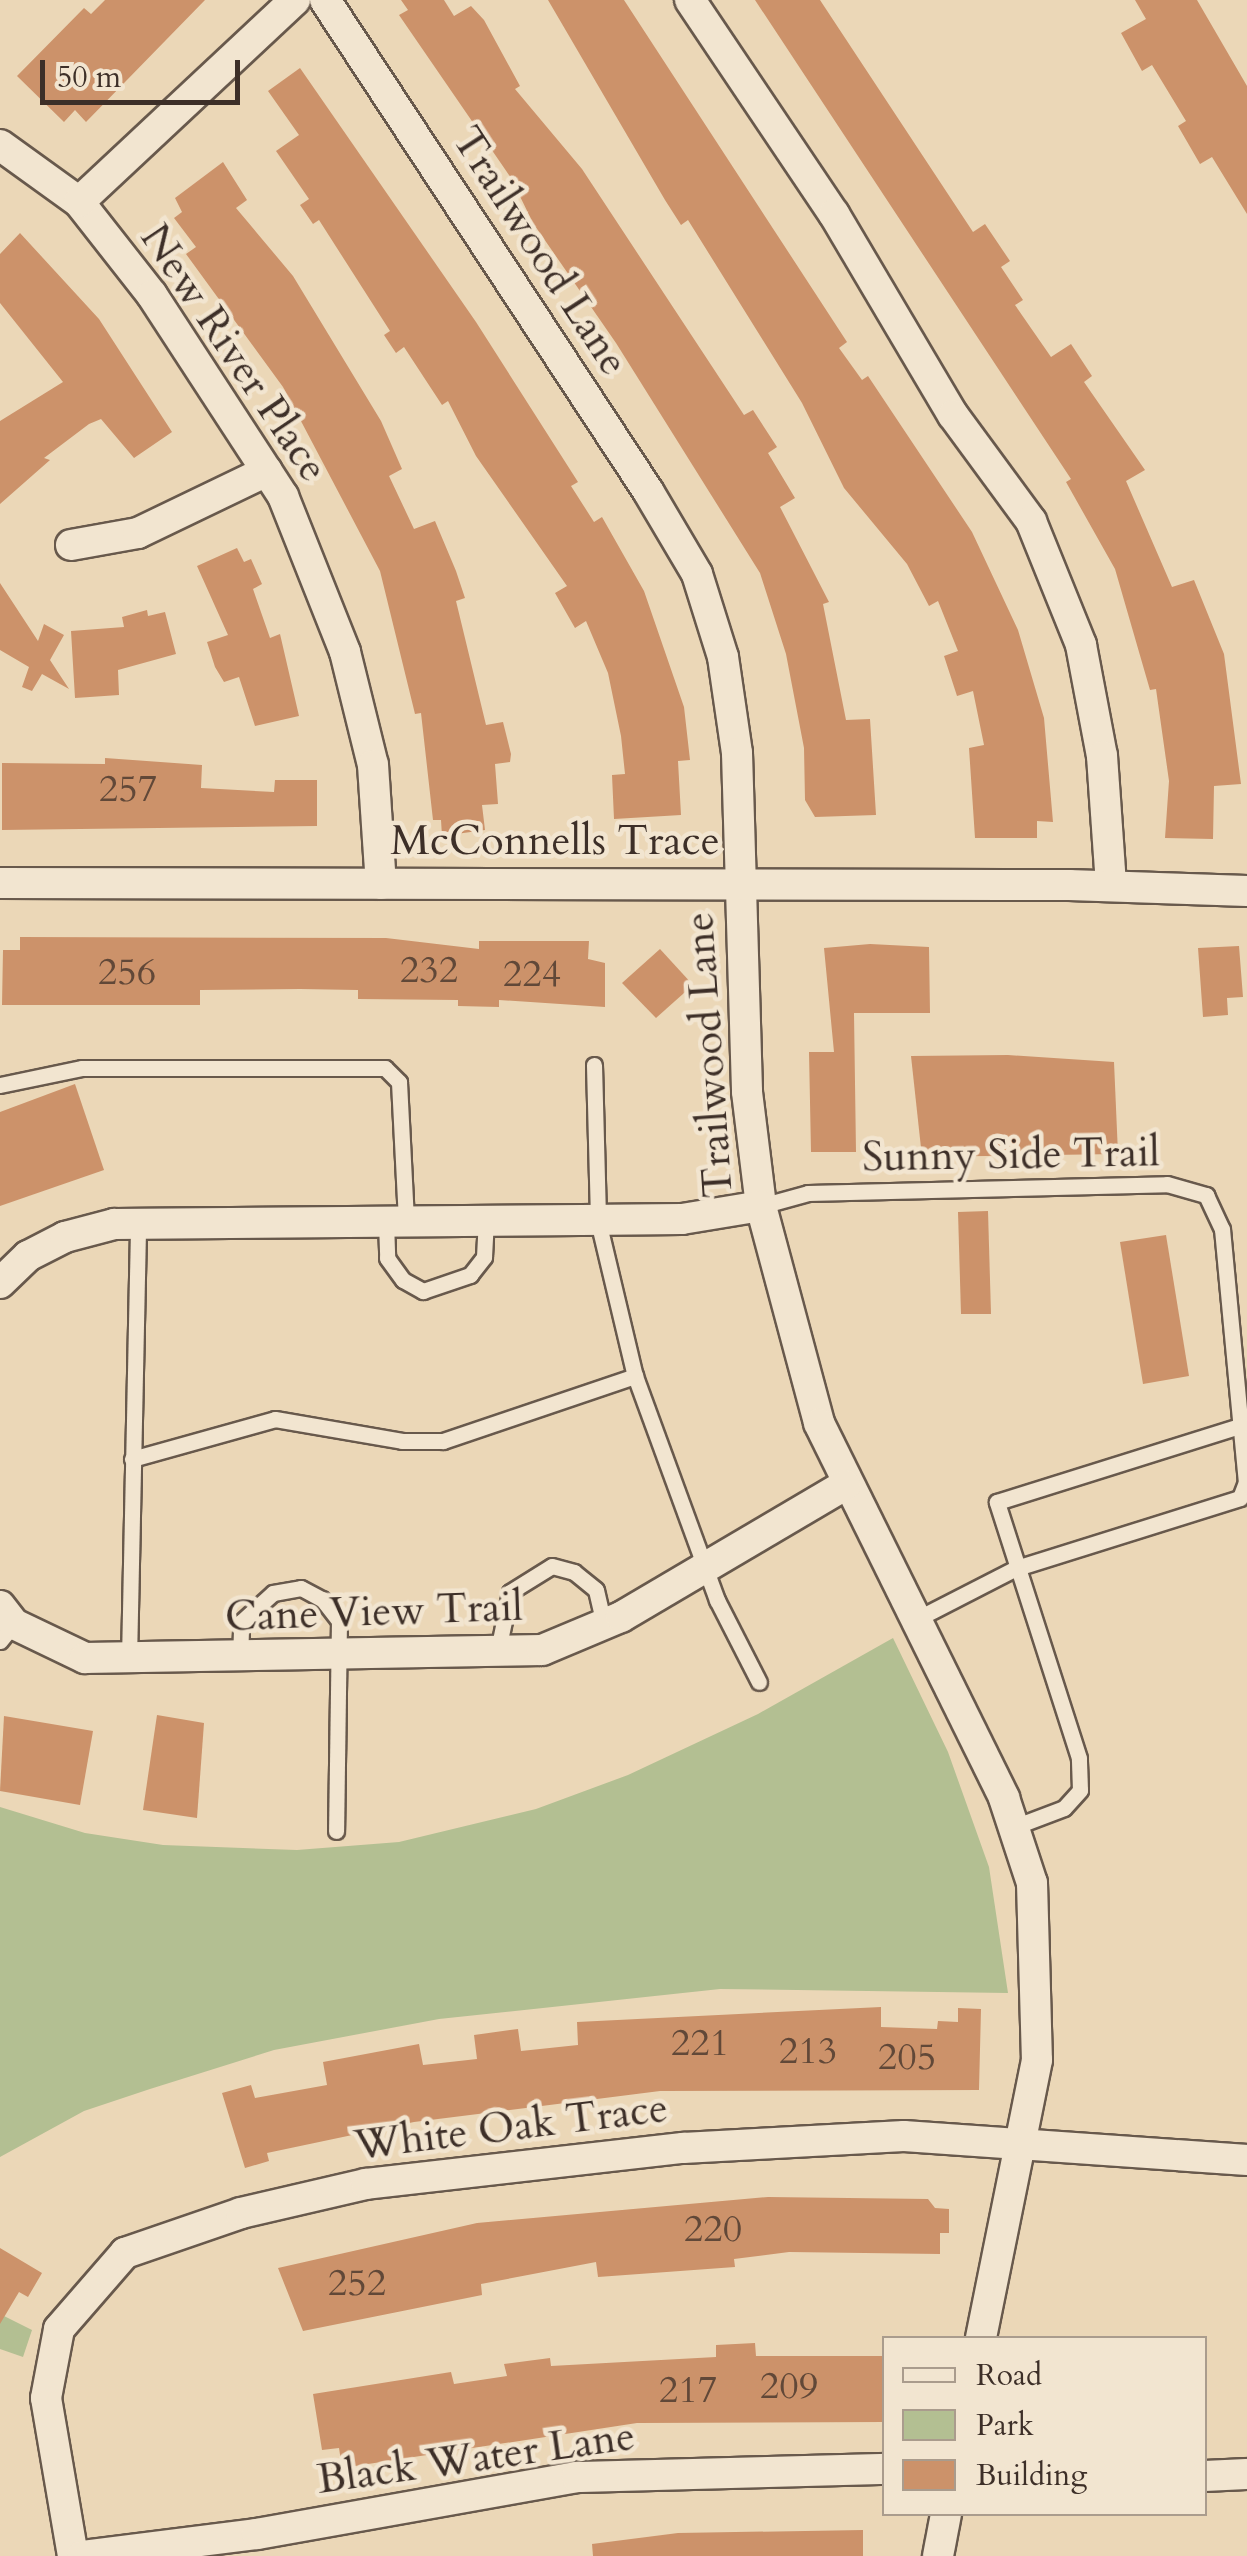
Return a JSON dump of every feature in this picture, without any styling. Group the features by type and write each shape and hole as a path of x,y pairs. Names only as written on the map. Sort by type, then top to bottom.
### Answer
{"street":[{"path":"79,202 295,0"},
{"name":"Trailwood Lane","path":"324,0 697,574 723,656 737,753 747,1092 761,1206 819,1423 845,1486 915,1620 1014,1827 1032,1883 1038,1972 1037,2060 1024,2144 981,2336"},
{"path":"690,0 834,214 953,415 1031,521 1081,646 1102,756 1111,886"},
{"name":"New River Place","path":"0,145 79,202 152,296 284,496 345,652 373,765 381,884"},
{"path":"72,545 138,532 267,471"},
{"name":"McConnells Trace","path":"0,883 1111,886 1247,891"},
{"path":"0,1283 28,1256 65,1237 138,1224 682,1219 761,1206"},
{"name":"Cane View Trail","path":"5,1624 85,1658 498,1655 542,1650 604,1624 845,1486"},
{"name":"White Oak Trace","path":"72,2556 46,2398 59,2329 124,2254 240,2213 366,2184 683,2148 904,2136 1247,2160"},
{"name":"Black Water Lane","path":"82,2556 257,2534 577,2478 882,2468"},
{"path":"1207,2476 1247,2474"},
{"path":"938,2556 946,2516"}],"lane":[{"path":"594,1065 598,1221 635,1376 717,1600 759,1682"},
{"path":"0,1085 82,1068 385,1068 399,1082 396,1222 387,1258 403,1280 423,1291 470,1275 484,1256 486,1222"},
{"name":"Sunny Side Trail","path":"761,1206 808,1193 1166,1184 1206,1195 1222,1229 1246,1482 1240,1498 1016,1568 915,1620"},
{"path":"129,1660 138,1224"},
{"path":"132,1459 275,1419 402,1441 443,1440 635,1376"},
{"path":"1014,1827 1064,1808 1080,1790 1079,1758 996,1502 1242,1424"},
{"path":"498,1655 510,1592 552,1566 574,1572 596,1590 604,1624"},
{"path":"240,1659 242,1622 254,1604 301,1588 322,1598 339,1621 336,1831"}],"green space":[{"path":"893,1638 948,1752 989,1867 1008,1993 720,1989 439,2019 274,2050 84,2111 0,2157 0,1807 85,1833 163,1845 297,1850 399,1842 536,1809 628,1775 758,1714"},
{"path":"0,2314 32,2330 23,2357 0,2349"}],"building":[{"path":"105,0 205,0 86,122 75,110 64,122 17,76 84,8 91,14"},
{"path":"401,0 444,0 454,16 471,6 484,20 520,86 515,89 582,169 744,415 753,410 777,447 768,453 795,498 780,507 829,602 823,604 846,720 870,719 876,815 815,817 805,800 804,748 786,654 760,573 616,343 533,223 511,178 399,15 408,10"},
{"path":"548,0 624,0 847,342 839,348 862,380 868,376 972,532 1018,630 1044,718 1053,822 1037,821 1037,838 975,838 969,748 984,745 973,691 957,696 944,656 958,651 938,601 929,606 907,564 844,488 802,403 688,220 681,225 665,200"},
{"path":"755,0 820,0 973,232 985,224 1010,261 1001,267 1023,300 1015,305 1051,357 1071,344 1092,376 1084,382 1145,470 1126,481 1172,587 1194,580 1224,654 1241,784 1214,786 1213,839 1165,838 1169,781 1156,689 1150,690 1115,569 1066,482 1071,479"},
{"path":"1135,0 1197,0 1247,86 1247,214 1212,157 1200,164 1178,126 1186,121 1152,65 1142,71 1121,33 1146,19"},
{"path":"300,68 476,322 578,482 571,486 594,522 602,517 644,591 684,707 690,760 678,761 681,815 614,819 612,775 625,774 621,736 608,673 586,621 575,628 555,593 567,586 476,456 448,401 442,405 404,347 396,353 384,335 390,331 319,220 313,224 300,205 309,199 276,151 299,135 268,91"},
{"path":"223,162 247,200 236,208 293,276 381,421 402,469 389,476 414,529 435,521 456,571 465,598 456,601 486,725 503,722 511,754 510,762 495,764 498,804 482,805 485,830 442,836 441,820 433,820 421,713 415,714 380,571 283,387 186,254 196,247 174,218 182,212 175,198"},
{"path":"20,233 99,319 172,432 134,458 101,419 89,424 44,458 50,460 0,504 0,421 63,382 0,303 0,254"},
{"path":"237,548 244,562 251,559 262,584 253,589 270,638 280,634 299,716 255,726 239,677 224,682 215,667 207,642 228,635 197,566"},
{"path":"0,583 38,641 44,624 64,635 50,660 69,689 42,674 32,691 22,687 29,667 0,650"},
{"path":"147,610 148,616 165,612 176,654 118,670 119,695 75,698 71,631 124,627 122,617"},
{"path":"105,758 202,765 201,788 274,792 275,780 317,780 317,826 2,830 2,763 105,764"},
{"path":"20,937 386,938 479,949 479,941 589,941 588,959 605,963 605,1007 499,1000 499,1007 458,1006 458,1000 358,999 358,990 300,989 200,990 200,1005 2,1005 3,950 20,950"},
{"path":"870,944 929,947 930,1013 854,1013 856,1152 811,1152 809,1052 834,1052 824,948"},
{"path":"1239,946 1243,997 1227,998 1228,1015 1203,1017 1198,948"},
{"path":"660,949 693,985 656,1018 622,983"},
{"path":"1008,1055 1114,1062 1118,1154 922,1157 911,1056"},
{"path":"75,1084 104,1170 0,1206 0,1112"},
{"path":"988,1211 991,1314 961,1314 958,1212"},
{"path":"1166,1235 1189,1376 1143,1384 1120,1242"},
{"path":"157,1715 204,1723 197,1818 143,1810"},
{"path":"4,1716 93,1731 80,1805 0,1791"},
{"path":"881,2007 881,2027 937,2029 938,2021 958,2022 958,2008 981,2009 979,2090 660,2091 414,2122 267,2153 269,2161 245,2168 222,2093 251,2085 255,2098 327,2085 323,2062 419,2044 423,2065 477,2059 474,2035 518,2029 521,2051 578,2045 577,2022"},
{"path":"768,2197 928,2199 935,2208 949,2209 949,2233 940,2233 940,2254 789,2252 734,2259 735,2267 598,2277 596,2262 481,2284 482,2295 303,2331 278,2268 477,2223"},
{"path":"0,2248 42,2273 28,2297 19,2292 0,2324"},
{"path":"755,2343 756,2356 882,2356 882,2422 637,2423 342,2468 339,2448 322,2450 313,2394 451,2372 454,2384 507,2376 504,2364 550,2358 551,2366 716,2357 716,2345"},
{"path":"863,2530 863,2556 593,2556 592,2544 678,2533"}]}
